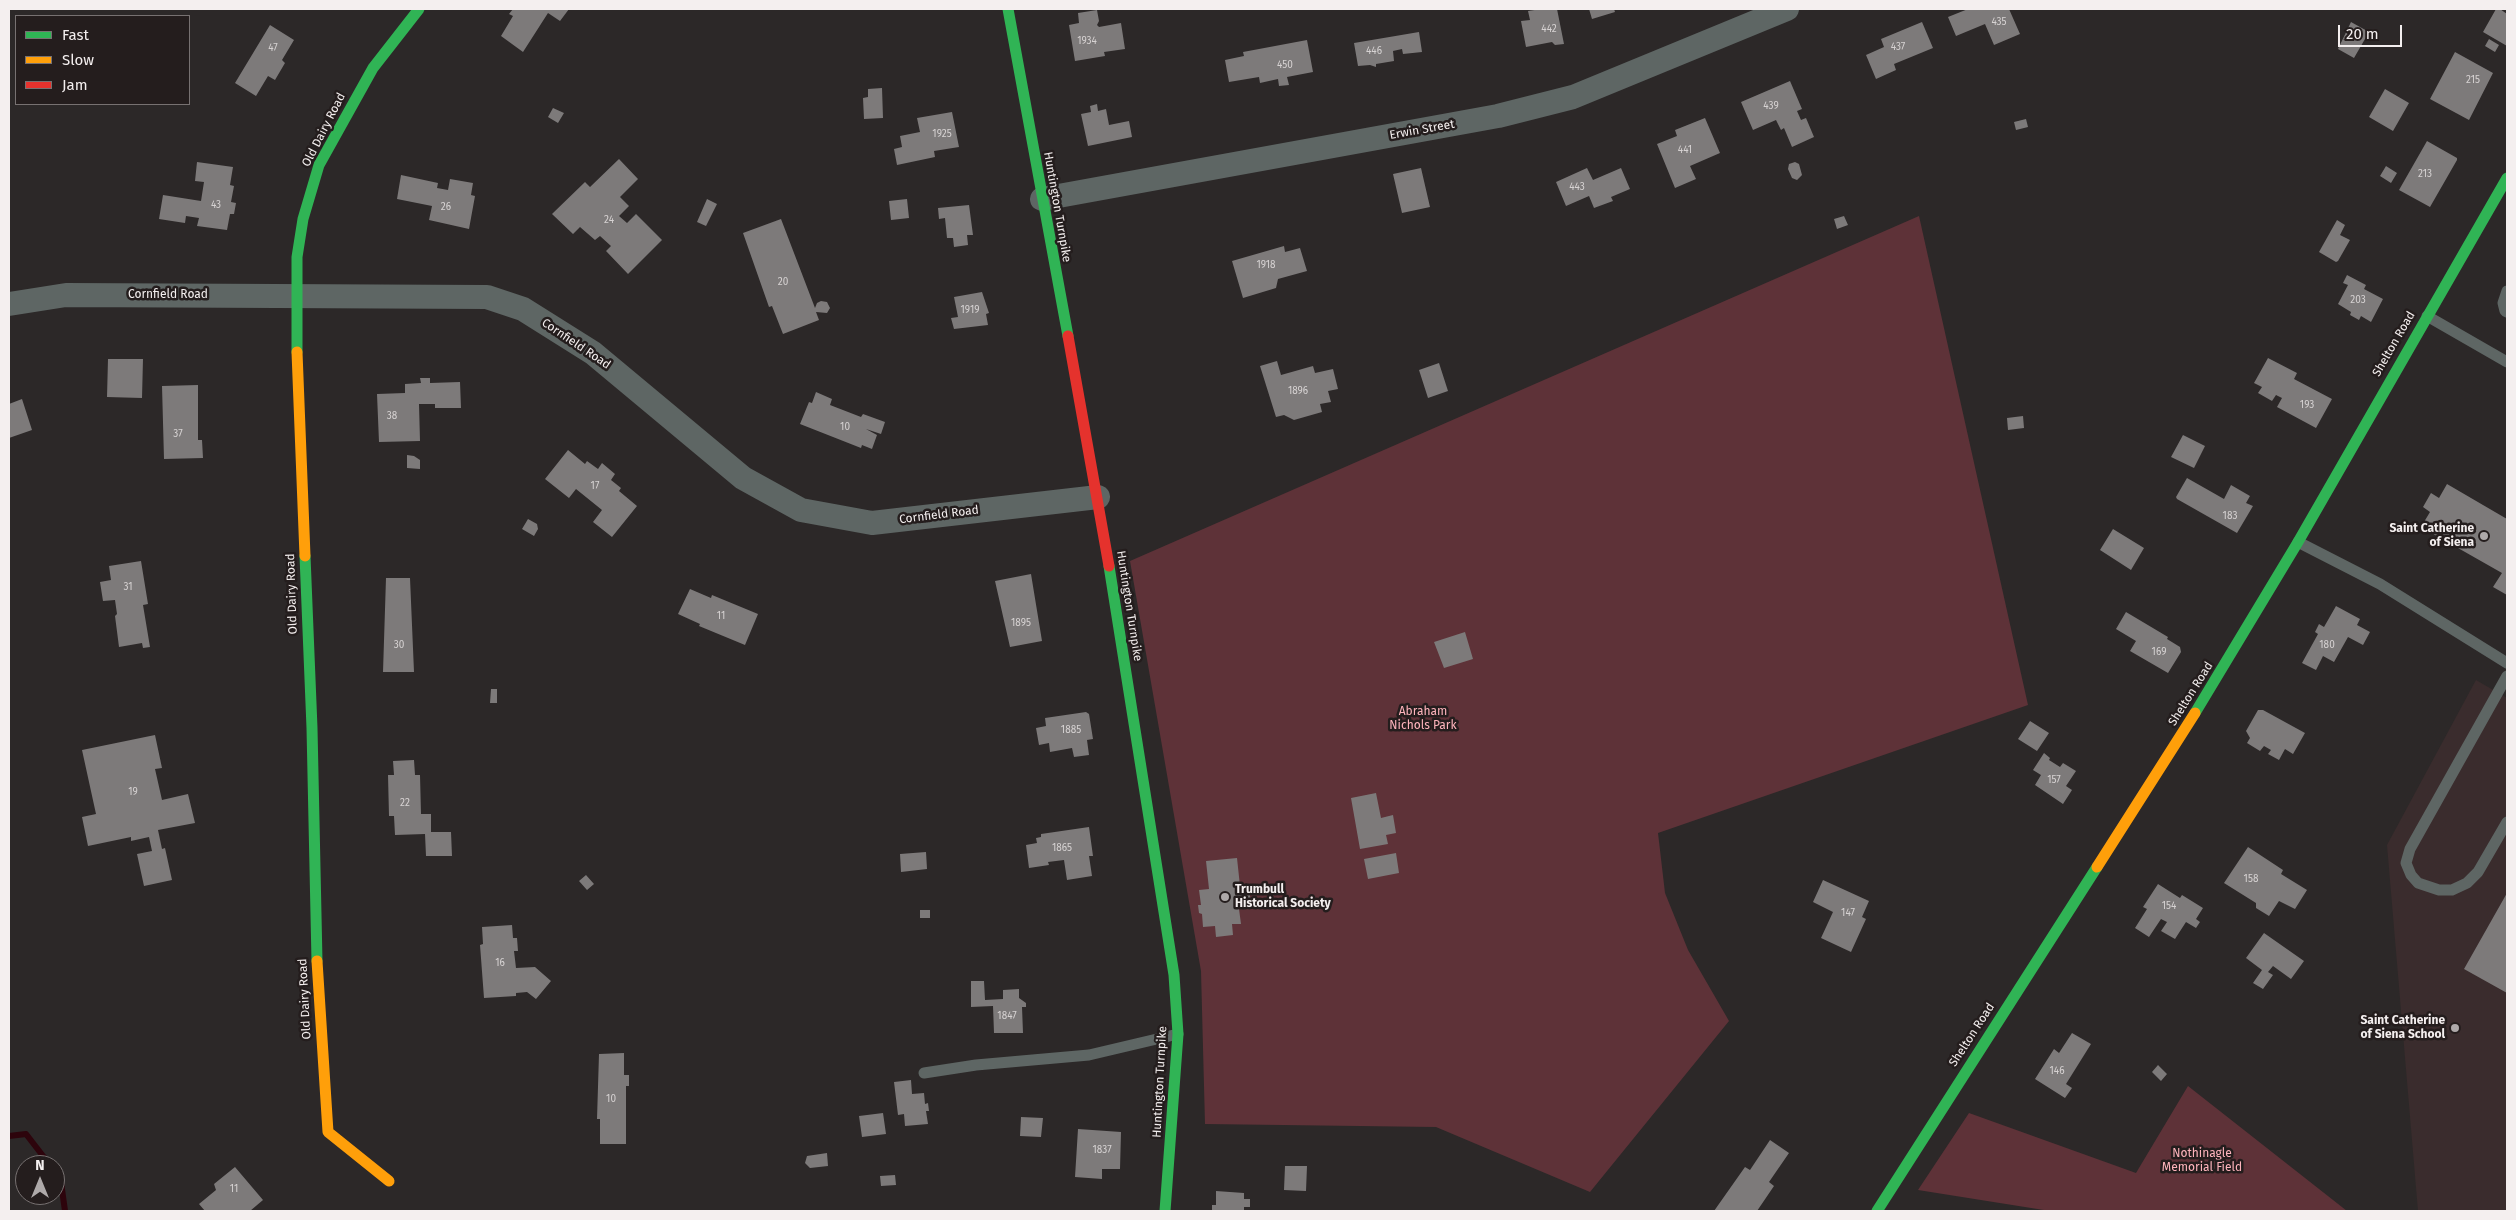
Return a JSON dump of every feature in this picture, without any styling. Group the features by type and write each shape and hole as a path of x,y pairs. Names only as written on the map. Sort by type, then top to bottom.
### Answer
{"main road":[{"name":"Old Dairy Road","path":"389,1181 328,1132 320,1032 314,902 312,728 297,370 296,257 301,228 319,165 373,68 418,9"},
{"name":"Huntington Turnpike","path":"1008,9 1098,497 1174,974 1178,1034 1165,1211"},
{"name":"Shelton Road","path":"1877,1211 2219,675 2298,542 2346,455 2507,178"}],"street":[{"name":"Erwin Street","path":"1042,199 1498,116 1573,97 1787,9"},
{"name":"Cornfield Road","path":"9,304 66,295 297,295 487,298 523,309 593,353 743,478 801,510 872,523 1098,497"}],"lane":[{"path":"2507,292 2503,303 2507,312"},
{"path":"2427,316 2507,362"},
{"path":"2298,542 2380,584 2507,663"},
{"path":"2507,676 2410,849 2406,863 2418,883 2438,890 2452,890 2467,883 2478,872 2507,822"},
{"path":"924,1073 976,1065 1089,1055 1178,1034"}],"shaded area":[{"name":"Saint Catherine of Siena School","path":"2476,680 2507,698 2507,1211 2418,1211 2387,845"}],"green space":[{"name":"Abraham Nichols Park","path":"1919,216 2028,705 1658,833 1665,893 1688,950 1729,1021 1590,1192 1436,1127 1205,1124 1201,971 1130,561"},
{"name":"Nothinagle Memorial Field","path":"2188,1086 2347,1211 2050,1211 1918,1190 1969,1113 2136,1173"}],"building":[{"path":"513,9 569,9 560,21 548,13 523,52 501,36 513,16 509,14"},
{"path":"1557,9 1564,44 1555,45 1552,42 1526,47 1521,21 1530,20 1528,11"},
{"path":"1589,9 1614,9 1615,12 1592,19"},
{"path":"1968,9 2009,9 2020,34 1994,45 1985,24 1956,36 1948,17"},
{"path":"2496,9 2500,9 2507,14 2507,46 2483,32"},
{"path":"1097,10 1099,21 1097,25 1099,27 1121,23 1125,49 1104,52 1105,56 1075,61 1069,25 1079,23 1078,13"},
{"path":"1922,22 1933,48 1894,64 1896,70 1876,79 1866,55 1884,47 1881,39"},
{"path":"2351,22 2369,32 2354,58 2338,49"},
{"path":"270,25 294,40 282,60 285,63 275,80 268,76 256,96 235,83"},
{"path":"1419,32 1422,52 1403,54 1402,49 1393,51 1394,61 1376,64 1376,67 1370,65 1358,66 1354,43"},
{"path":"2489,39 2499,45 2495,52 2485,46"},
{"path":"1307,40 1313,72 1287,77 1289,85 1279,86 1278,79 1260,83 1259,77 1229,82 1225,60 1244,56 1243,52"},
{"path":"2455,52 2493,73 2469,120 2430,99"},
{"path":"1790,81 1802,109 1797,111 1801,120 1806,118 1814,137 1792,147 1784,128 1781,130 1776,120 1753,130 1741,102"},
{"path":"882,88 883,118 864,119 863,98 868,97 868,89"},
{"path":"2385,89 2409,103 2393,131 2369,117"},
{"path":"1097,104 1098,111 1106,109 1109,125 1129,121 1132,137 1088,146 1081,114 1091,112 1090,106"},
{"path":"553,108 564,113 558,123 548,117"},
{"path":"952,112 959,147 934,151 935,157 897,165 894,149 902,147 900,136 920,132 917,118"},
{"path":"1705,118 1720,153 1690,166 1696,179 1675,188 1657,144 1677,136 1675,130"},
{"path":"2026,119 2028,127 2016,130 2014,122"},
{"path":"2427,141 2457,158 2430,207 2399,190"},
{"path":"619,159 638,179 620,197 629,206 619,216 627,223 636,214 662,240 628,274 606,251 611,246 600,236 595,240 580,227 573,234 552,214 585,182 590,187"},
{"path":"197,162 233,167 230,185 234,186 231,202 236,203 234,214 230,214 227,230 197,226 199,218 186,216 185,223 159,219 163,195 201,201 204,182 195,181"},
{"path":"1795,162 1799,164 1802,175 1797,180 1792,178 1788,169 1789,164"},
{"path":"2386,166 2397,173 2391,183 2380,176"},
{"path":"1421,168 1430,207 1402,213 1393,174"},
{"path":"1587,168 1593,180 1621,168 1630,189 1611,197 1613,201 1594,208 1589,196 1566,206 1556,182"},
{"path":"401,175 438,183 437,188 448,190 450,179 473,183 471,195 475,196 469,229 429,220 432,206 397,199"},
{"path":"707,199 717,204 706,226 697,222"},
{"path":"907,199 909,218 891,220 889,201"},
{"path":"969,205 973,235 967,235 968,245 954,247 953,238 947,238 945,218 939,219 938,208"},
{"path":"1844,216 1848,225 1837,229 1834,219"},
{"path":"781,219 815,308 817,303 821,301 827,302 830,308 827,313 816,312 819,320 783,334 772,306 769,307 743,233"},
{"path":"2337,220 2345,225 2340,235 2350,240 2336,262 2319,252"},
{"path":"1284,246 1285,252 1300,248 1307,271 1278,279 1276,288 1243,298 1232,261"},
{"path":"2347,275 2366,285 2364,289 2383,299 2371,322 2361,316 2359,320 2350,315 2351,312 2338,304 2348,285 2343,283"},
{"path":"982,292 989,313 986,314 988,325 954,329 951,318 958,317 954,297"},
{"path":"2268,358 2297,373 2294,379 2332,399 2316,428 2277,407 2282,398 2276,395 2272,401 2258,393 2262,387 2254,383"},
{"path":"108,359 143,359 142,398 107,397"},
{"path":"1277,361 1281,375 1313,366 1315,373 1333,369 1338,389 1328,391 1331,402 1320,404 1322,412 1294,420 1284,415 1276,417 1260,366"},
{"path":"1439,363 1448,391 1428,398 1419,370"},
{"path":"420,378 430,378 430,383 460,382 461,408 435,408 435,404 419,404 420,441 379,442 377,394 405,393 405,384 421,383"},
{"path":"198,385 198,440 202,440 203,458 164,459 162,386"},
{"path":"816,392 832,399 830,405 861,417 863,414 885,422 881,434 866,429 877,435 872,449 862,445 861,448 800,424 809,402 812,403"},
{"path":"22,399 32,430 9,438 9,404"},
{"path":"2023,416 2024,428 2008,430 2007,418"},
{"path":"2183,435 2205,446 2194,468 2171,457"},
{"path":"568,450 585,464 587,461 598,469 602,463 615,474 611,480 621,488 619,491 637,506 612,537 593,522 602,510 576,489 569,498 545,479"},
{"path":"407,455 414,456 420,460 420,469 407,468"},
{"path":"2187,478 2224,499 2231,485 2250,496 2246,503 2253,506 2237,533 2177,499 2176,497"},
{"name":"Saint Catherine of Siena","path":"2447,484 2507,519 2507,595 2493,587 2502,573 2421,527 2430,512 2423,507 2431,493 2439,498"},
{"path":"528,519 537,524 538,529 534,536 522,529"},
{"path":"2113,529 2144,548 2131,570 2100,550"},
{"path":"141,561 148,604 143,605 150,647 143,648 142,643 119,647 115,600 103,601 100,582 111,580 109,566"},
{"path":"1031,574 1042,641 1010,647 995,581"},
{"path":"386,578 410,578 414,672 383,672"},
{"path":"690,589 711,598 712,595 758,614 745,645 699,626 700,624 678,614"},
{"path":"2336,606 2360,619 2357,625 2370,632 2363,645 2348,637 2334,662 2323,656 2316,670 2302,663 2318,634 2315,632 2319,624 2324,627"},
{"path":"2126,612 2168,637 2167,639 2180,647 2181,652 2168,673 2130,651 2136,641 2116,629"},
{"path":"1465,632 1473,659 1444,668 1434,642"},
{"path":"491,689 497,689 497,703 490,703"},
{"path":"2258,710 2263,710 2305,733 2293,754 2285,749 2279,760 2268,754 2271,750 2264,746 2260,751 2247,743 2250,738 2246,731"},
{"path":"1086,712 1089,714 1093,739 1087,740 1089,755 1074,757 1072,748 1050,752 1049,743 1039,745 1036,728 1046,726 1045,718"},
{"path":"2030,721 2049,733 2037,751 2018,739"},
{"path":"155,735 162,768 155,769 162,800 188,794 195,823 158,830 162,849 165,848 172,880 144,886 137,854 152,851 149,837 131,841 131,837 88,846 82,817 96,814 82,750"},
{"path":"2044,753 2050,758 2049,760 2060,767 2063,763 2076,771 2066,786 2072,790 2063,804 2035,785 2041,775 2033,770"},
{"path":"414,760 415,775 420,775 421,814 431,814 431,832 451,832 452,856 426,856 425,834 395,835 394,816 389,816 388,775 394,775 393,761"},
{"path":"1376,793 1381,818 1393,815 1396,833 1386,835 1388,844 1360,849 1351,798"},
{"path":"1089,827 1093,856 1089,856 1092,876 1067,880 1064,860 1048,862 1049,865 1029,868 1026,845 1037,843 1036,838 1041,837 1041,834"},
{"path":"2248,847 2283,870 2281,874 2307,890 2295,909 2279,901 2269,916 2256,908 2256,903 2224,883"},
{"path":"926,852 927,869 901,872 900,854"},
{"path":"1396,853 1399,873 1368,879 1364,859"},
{"name":"Trumbull Historical Society","path":"1237,858 1240,886 1249,886 1251,908 1239,909 1241,924 1232,924 1233,935 1216,937 1215,926 1203,927 1202,914 1199,913 1198,905 1201,905 1199,890 1209,889 1206,861"},
{"path":"586,875 594,884 587,890 579,881"},
{"path":"1823,880 1869,901 1862,917 1866,919 1851,952 1821,938 1833,912 1813,902"},
{"path":"2158,884 2180,898 2182,895 2203,908 2196,919 2200,922 2196,928 2186,922 2175,939 2161,931 2167,922 2161,919 2149,937 2135,928 2147,909 2143,907"},
{"path":"2507,893 2507,993 2464,969"},
{"path":"920,910 930,910 930,918 920,918"},
{"path":"512,925 513,938 517,938 518,951 514,951 516,968 535,967 551,981 536,999 527,992 516,993 516,996 484,998 480,945 483,944 482,927"},
{"path":"2264,933 2304,961 2291,979 2273,966 2268,972 2273,975 2263,989 2253,983 2262,970 2246,958"},
{"path":"971,981 984,981 985,1000 1003,999 1003,990 1019,989 1019,998 1026,1003 1026,1007 1022,1007 1023,1033 994,1033 993,1006 971,1007"},
{"path":"2072,1033 2091,1044 2066,1084 2072,1088 2065,1098 2035,1079 2054,1049 2059,1053"},
{"path":"624,1053 624,1075 629,1075 629,1086 626,1086 626,1144 600,1144 600,1119 597,1119 599,1054"},
{"path":"2158,1065 2167,1074 2161,1081 2152,1072"},
{"path":"911,1080 912,1094 924,1093 925,1104 928,1103 929,1111 926,1111 928,1124 905,1126 904,1114 898,1115 894,1082"},
{"path":"883,1113 886,1134 862,1137 859,1116"},
{"path":"1021,1117 1043,1118 1041,1137 1020,1136"},
{"path":"1078,1129 1121,1132 1120,1169 1102,1169 1102,1179 1075,1177"},
{"path":"1770,1140 1789,1153 1769,1182 1774,1186 1757,1211 1714,1211 1745,1167 1750,1170"},
{"path":"827,1153 828,1166 810,1168 805,1163 807,1156"},
{"path":"1285,1166 1307,1166 1306,1191 1284,1190"},
{"path":"235,1167 263,1200 250,1211 205,1211 199,1204 216,1190 214,1184"},
{"path":"895,1175 896,1185 881,1186 880,1176"},
{"path":"1216,1191 1244,1193 1244,1199 1250,1199 1250,1207 1244,1207 1244,1211 1212,1211 1212,1205 1216,1205"}],"waterway":[{"path":"9,1136 26,1134 42,1155"},
{"path":"64,1205 65,1211"}],"traffic: fast":[{"path":"297,352 297,257 303,219 319,165 373,68 419,9"},
{"path":"1008,9 1068,336"},
{"path":"2195,713 2298,542 2507,178"},
{"path":"305,556 312,728 317,961"},
{"path":"1109,566 1174,975 1178,1034 1165,1211"},
{"path":"1877,1211 2097,867"}],"traffic: slow":[{"path":"297,352 305,556"},
{"path":"2097,867 2195,713"},
{"path":"317,961 328,1132 389,1181"}],"traffic: jam":[{"path":"1068,336 1109,566"}],"place":[{"name":"Saint Catherine of Siena","path":"2484,536"},
{"name":"Trumbull Historical Society","path":"1225,897"},
{"name":"Saint Catherine of Siena School","path":"2455,1028"}]}
